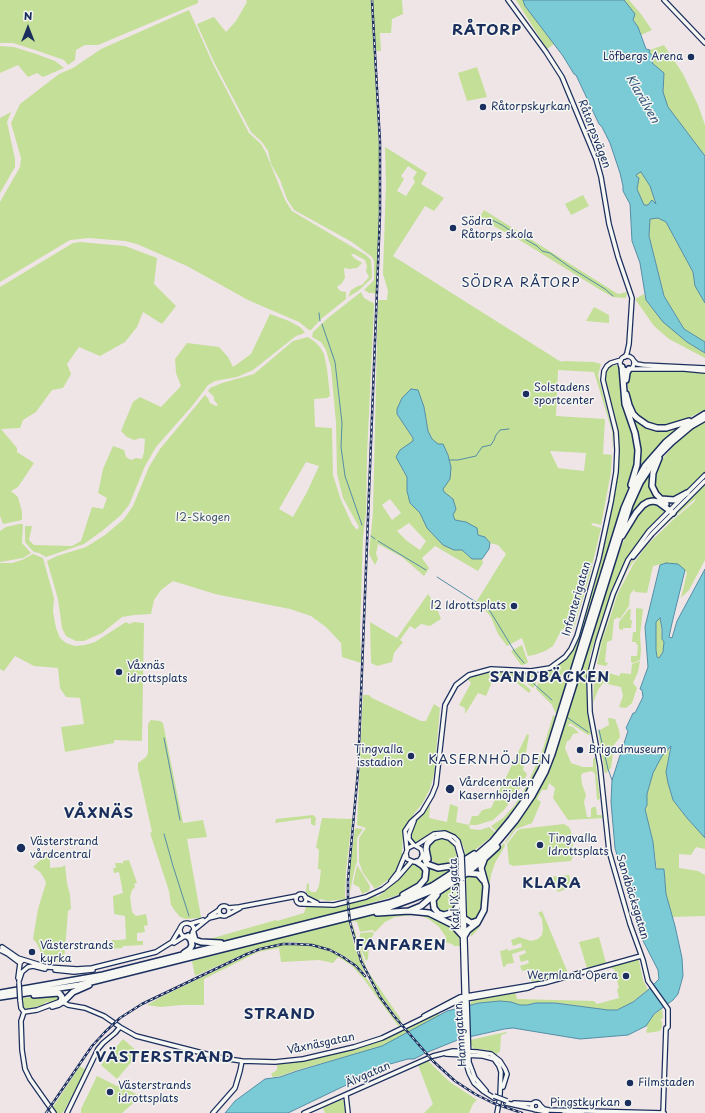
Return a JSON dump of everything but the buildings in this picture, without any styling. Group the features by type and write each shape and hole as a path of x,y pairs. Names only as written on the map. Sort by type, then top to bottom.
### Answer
{"highway":[{"path":"0,993 89,978 378,906 410,896 443,879 469,862 492,842 505,828 525,800 543,764 637,465 638,450 635,432 625,404 622,366"},
{"path":"630,369 626,377 627,396 631,409 640,421 650,426 662,428 671,427 705,414"},
{"path":"409,911 421,906 484,859 514,828 524,813 545,772 552,754 630,505 637,489 649,468 663,451 684,432 705,418"},
{"path":"627,500 637,479 656,451 695,419"},
{"path":"663,451 654,468 652,482 654,492 670,511"},
{"path":"661,500 674,500 687,493"},
{"path":"618,544 633,518 643,505 650,501 656,501 670,511"},
{"path":"0,997 103,979 390,907 412,899 434,890 472,865 495,845 515,821 532,796"},
{"path":"433,838 428,844 426,857 432,864 444,867"},
{"path":"423,853 426,862 431,866 438,868 463,861 492,842"},
{"path":"362,914 423,911 435,915 457,928 464,935 477,923 484,910 486,886 481,868 484,859"},
{"path":"378,906 422,884 426,877 426,870 423,866 414,862"},
{"path":"465,919 470,923 474,923 477,920 483,908 484,897 484,884 481,877 474,873 467,873"},
{"path":"441,890 434,898 432,904 438,913 444,915 452,913 456,910 461,901"},
{"path":"193,932 195,940 204,943 234,942"},
{"path":"179,956 192,947 192,942 187,936"},
{"path":"62,1002 73,992 103,979"},
{"path":"8,996 56,993 61,994 62,1002"}],"street":[{"name":"Råtorpsvägen","path":"508,0 557,69 576,110 599,168 609,224 628,290 632,298 629,344"},
{"path":"664,0 705,43"},
{"path":"622,366 629,344"},
{"path":"629,344 634,365 630,369"},
{"path":"613,363 629,357 637,364 643,365 705,368"},
{"path":"613,363 622,366 625,369 684,369 705,371"},
{"name":"Infanterigatan","path":"415,845 409,839 409,834 415,819 432,795 436,785 445,705 456,685 469,675 491,669 532,671 550,668 565,657 571,649 577,636 599,558 616,472 616,432 603,380 604,371 607,366 613,363"},
{"name":"Sandbäcksgatan","path":"664,1113 666,1007 645,979 641,957 609,851 600,766 590,712 589,690 591,665 618,582 640,547 670,511 705,475"},
{"name":"Sandbäcksgatan","path":"670,511 705,481"},
{"name":"Infanterigatan","path":"406,852 405,831 415,819"},
{"name":"Karl IX:s gata","path":"415,845 434,834 445,833 454,837 458,841 461,856 465,919 464,935"},
{"name":"Karl IX:s gata","path":"433,838 444,836 452,840 458,847 461,856"},
{"path":"278,900 290,900 299,904 334,904 358,900 373,894 390,884 414,862 421,859 427,842 433,838"},
{"path":"390,884 398,872 406,852 410,847 415,845 423,853"},
{"path":"406,852 407,859 414,862"},
{"name":"Karl IX:s gata","path":"462,880 461,901 464,935 466,998"},
{"path":"0,947 23,960 47,967 72,969 92,968 152,953 165,947 174,939 185,923 190,924 201,922 223,906 228,908 278,900 301,894 320,904"},
{"path":"296,902 297,896"},
{"path":"303,904 305,902 305,897"},
{"path":"0,947 20,964 22,968 34,966 49,970 74,972 100,968 156,954 167,948 178,939 193,932 210,918 221,915 226,916 247,905"},
{"path":"228,908 229,914"},
{"path":"219,910 221,915"},
{"path":"190,924 194,928 193,932"},
{"path":"181,927 181,932 187,936"},
{"name":"Våxnäsgatan","path":"62,1002 85,1008 99,1014 132,1034 140,1037 222,1058 242,1061 284,1061 322,1055 382,1038 454,1001 478,994 548,983 641,957"},
{"path":"23,960 20,964 18,972 21,1008 24,1012 22,1021 22,1050 25,1069 30,1079 54,1113"},
{"path":"19,981 21,974 29,965 28,961"},
{"name":"Våxnäsgatan","path":"466,998 528,988 532,986"},
{"path":"454,1001 465,990 478,994"},
{"name":"Hamngatan","path":"466,998 466,1066 472,1080 480,1089 506,1102 533,1107 537,1110 582,1113"},
{"path":"454,1001 466,1004"},
{"path":"24,1012 56,1006 62,1002"},
{"path":"67,1113 98,1049 120,1027"},
{"path":"453,1051 463,1048 467,1042 471,1049 478,1052"},
{"name":"Älvgatan","path":"304,1113 439,1054 453,1051 467,1053"},
{"path":"467,1053 487,1053 500,1061 507,1074 500,1095"},
{"path":"467,1053 487,1056 497,1061 501,1072 500,1095 497,1113"},
{"name":"Älvgatan","path":"439,1054 467,1053"},
{"path":"213,1113 235,1088 242,1061"},
{"path":"346,1095 348,1113"},
{"name":"Hamngatan","path":"533,1107 536,1102 544,1108 551,1110 664,1113"},
{"path":"537,1110 540,1108 540,1105"}],"green space":[{"path":"0,0 198,0 198,3 98,45 85,45 76,50 75,60 68,65 64,60 38,51 13,43 0,43"},
{"path":"246,0 371,0 380,171 376,295 364,290 374,280 374,261 372,257 352,242 294,210 287,199 280,180 271,164 268,151 262,142 251,132 214,62 197,24 214,17 226,32 236,21 247,2"},
{"path":"373,0 402,0 403,14 392,19 391,33 380,33 381,51 376,51"},
{"path":"516,0 523,0 525,6 554,44 547,49"},
{"path":"624,0 629,0 652,30 641,35"},
{"path":"189,10 213,64 249,133 261,144 266,153 285,200 292,211 366,255 371,260 371,279 358,291 348,297 351,290 362,285 369,277 366,271 367,266 365,260 351,254 362,263 357,268 344,268 345,278 337,287 340,291 346,292 346,299 321,319 311,330 299,322 248,300 187,266 137,244 125,241 89,238 70,240 0,282 0,202 20,167 21,158 11,123 20,104 59,74 73,68 101,49"},
{"path":"664,45 683,74 698,105 705,125 705,156 668,107 663,92 664,73 652,63 654,58 649,52 650,50"},
{"path":"0,46 14,47 36,54 55,61 64,68 43,77 37,73 28,77 18,65 0,73"},
{"path":"477,67 487,97 467,101 458,73"},
{"path":"11,112 7,122 15,159 15,167 0,193 0,118"},
{"path":"385,147 427,173 421,184 444,198 434,211 425,206 393,256 558,360 562,362 594,362 601,364 598,375 613,432 612,452 612,431 594,372 558,370 556,416 605,419 603,454 612,455 611,472 601,525 593,523 591,525 601,528 589,578 573,631 562,629 553,646 534,655 528,656 522,638 507,646 498,634 491,617 485,610 475,604 506,554 498,545 490,543 485,537 478,535 466,522 455,520 453,515 453,499 444,492 443,488 451,467 448,455 443,445 438,444 432,439 428,431 424,407 418,390 397,414 413,438 414,442 400,450 401,467 407,477 407,491 410,503 420,513 423,519 454,550 462,550 472,559 482,559 483,563 478,571 435,546 422,558 429,568 424,576 402,557 378,544 376,554 378,559 375,565 369,554 373,512 378,300 387,300 388,291 383,274 386,183","holes":["408,166 417,172 413,178 415,182 406,196 397,191 404,179 401,176","550,451 586,453 584,471 558,468","390,499 401,513 392,520 382,505","409,523 426,541 420,550 407,541 397,531"]},
{"path":"641,172 650,186 656,205 644,206 637,189 639,178 636,176"},
{"path":"583,195 589,206 571,215 565,204"},
{"path":"484,210 618,294 627,292 626,298 613,297 521,241 479,218"},
{"path":"658,218 666,222 693,272 695,286 705,303 705,342 684,329 664,296 649,236 650,219"},
{"path":"80,242 125,246 157,258 154,284 176,306 162,324 143,312 137,327 125,342 100,356 79,347 67,364 71,374 63,388 52,390 36,412 23,420 20,428 1,429 17,448 17,452 34,463 18,487 11,491 18,497 22,512 22,520 3,524 0,516 0,287 73,243"},
{"name":"I2-Skogen","path":"361,292 364,298 374,303 367,455 366,513 363,537 360,631 361,663 342,657 341,643 326,627 311,616 290,609 215,594 173,581 161,590 154,600 151,614 122,617 102,633 84,641 76,641 66,636 62,628 58,599 47,561 57,556 86,547 105,535 124,519 133,506 149,467 160,449 205,395 210,403 216,406 218,405 214,400 214,397 208,391 210,388 254,374 293,341 308,337 320,347 324,354 330,396 327,398 314,399 315,427 332,428 333,475 341,500 352,524 357,530 359,527 343,498 337,474 336,423 331,368 326,350 321,342 312,337 313,332","holes":["306,462 319,466 293,517 279,509"]},
{"path":"644,294 651,307 687,342 705,353 705,358 669,339 654,326 635,299"},
{"path":"594,307 609,315 609,323 586,321"},
{"path":"270,314 289,321 300,327 305,332 296,336 253,370 237,377 215,381 208,385 193,405 156,447 145,466 129,505 121,515 84,544 46,557 34,552 30,548 25,542 25,526 32,526 29,540 34,545 72,546 81,541 92,507 103,509 107,498 98,493 103,469 113,446 124,450 126,457 131,460 136,458 142,459 145,439 141,438 134,440 127,437 121,431 133,402 140,397 161,407 181,386 176,373 175,359 187,343 219,347 228,357 233,367 251,354"},
{"path":"610,366 619,366 621,370 637,447 634,472 619,513 557,716 552,705 536,689 539,674 560,664 574,647 595,579 619,446 618,434 605,379 605,374"},
{"path":"630,371 697,371 705,373 705,410 686,419 666,425 660,426 646,423 632,410 629,398 627,375"},
{"path":"626,394 635,418 640,424 652,428 683,424 653,453 639,472 637,472 640,462 639,439 626,402"},
{"path":"705,422 705,472 683,494 673,498 664,497 657,491 654,480 660,462 676,443 689,431"},
{"path":"653,466 650,477 650,485 653,495 662,501 650,500 626,526 638,493"},
{"path":"705,485 705,560 689,590 681,598 687,573 685,570 666,563 653,566 647,593 635,592 634,589 630,594 629,606 620,619 617,617 614,619 612,640 607,642 605,662 608,663 607,665 597,664 603,639 618,593 634,563 647,545 694,502 696,498 652,537 627,571 618,590 610,614 596,662 595,660 611,605 631,562 653,534"},
{"path":"653,502 665,511 649,528 633,549 622,568 611,594 590,655 587,692 591,734 588,735 570,723 568,726 573,727 579,733 573,734 570,740 567,741 565,748 571,763 583,767 593,767 593,759 595,757 600,799 597,800 595,774 592,771 581,775 582,784 586,795 584,802 587,817 591,817 591,809 596,807 597,815 602,815 603,818 568,820 553,798 555,788 549,783 547,790 542,790 537,799 541,802 532,823 516,829 506,843 505,842 529,807 544,779 621,546 643,507"},
{"path":"23,524 22,543 31,553 23,558 0,562 0,531 6,527"},
{"path":"33,554 43,558 54,598 53,612 56,628 60,638 66,643 75,646 85,645 95,642 126,622 129,624 134,622 144,623 142,741 114,740 114,743 65,752 61,727 84,724 80,698 66,697 60,688 58,668 34,666 15,656 4,671 0,669 0,563 12,563"},
{"path":"428,594 436,606 441,619 430,626 421,624 415,629 410,626 400,640 403,642 394,653 392,662 377,666 371,663 370,622 397,638"},
{"path":"636,608 643,609 640,635 641,650 640,660 633,663 631,662 631,656 637,656 638,645 636,642 632,642 633,632 636,632"},
{"path":"631,609 631,628 623,628 623,630 619,629 619,622 628,610"},
{"path":"660,617 662,639 664,642 663,652 659,658 657,657 656,650 656,622"},
{"path":"522,645 528,662 521,665 511,651"},
{"path":"640,661 638,672 633,683 637,688 632,703 626,708 619,707 623,696 621,687 603,683 598,690 593,703 594,678 601,677 602,671 619,676 621,673 631,674 632,664"},
{"path":"491,670 513,671 520,681 531,690 529,693 512,679 511,680 507,677 491,674 488,680 492,682 486,696 478,693 465,714 465,708 459,705 471,683 467,678 475,674"},
{"path":"521,672 537,673 536,684 533,688 521,679"},
{"path":"363,695 369,695 372,698 421,721 426,721 434,704 440,708 434,774 430,789 422,804 403,831 402,855 396,870 388,880 375,889 363,873 359,862 359,838 366,828 357,825"},
{"path":"553,715 557,718 543,758 529,789 515,810 497,832 491,826 503,818 515,805 527,785 543,749"},
{"path":"608,718 615,719 620,737 614,745 611,768 605,774 598,731 609,725"},
{"path":"151,720 160,721 163,723 183,823 203,820 207,837 187,839 201,917 199,918 186,919 180,917 171,905 169,891 150,833 152,832 138,763 146,757 148,753 148,725"},
{"path":"527,734 529,735 523,770 527,774 521,787 504,810 493,820 477,825 469,825 472,816 478,816 482,810 491,808"},
{"path":"670,746 666,772 673,800 705,838 705,849 696,847 691,855 679,854 679,868 698,871 705,875 705,916 672,917 664,883 665,869 657,869 653,842 645,809 647,805 647,794 653,773 662,756"},
{"path":"450,804 458,807 456,822 469,825 470,829 480,830 489,827 496,833 465,858 464,848 458,837 446,831 439,830 432,832 420,842 414,842 410,837 413,826 428,805 430,806 429,818 447,822"},
{"path":"313,815 316,818 315,826 311,824 311,818 275,823 276,819"},
{"path":"322,818 352,819 346,871 346,899 328,901 320,899 317,900 309,896 306,892 307,883 309,884 309,890 312,892 316,892 319,886 321,870 318,869 319,850 316,847"},
{"name":"Tingvalla Idrottsplats","path":"564,824 569,827 571,831 574,854 571,861 513,866 509,864 507,844 517,831 520,829"},
{"path":"355,828 363,829 357,838 357,862 350,892 350,866"},
{"path":"441,838 447,839 454,845 458,861 452,864 442,865 437,864 430,859 428,852 429,845 433,840"},
{"path":"504,843 505,846 495,863 491,875 485,915 479,928 471,937 471,929 485,909 483,870 486,861"},
{"path":"50,851 50,868 62,867 65,865 70,895 71,909 68,911 64,963 40,959 40,950 33,939 38,909 46,883 40,872 33,867"},
{"path":"423,859 430,868 459,865 459,867 434,882 414,891 423,886 428,876 428,871 419,862"},
{"path":"129,860 137,883 134,884 135,887 132,890 130,897 132,912 136,916 146,914 148,925 144,926 145,932 137,933 137,941 143,941 143,945 123,946 122,948 111,949 112,940 126,939 125,916 114,914 113,896 123,893 119,872 114,873 113,868 116,868 115,863 122,863 123,865 123,861"},
{"path":"417,864 425,871 423,881 395,896 350,909 349,904 376,896 377,897 383,893 403,875 408,868"},
{"path":"357,865 370,886 369,891 362,894 359,887 353,884"},
{"path":"466,875 477,875 482,881 483,888 481,911 477,919 470,921 467,915"},
{"path":"569,875 572,887 558,892 550,877"},
{"path":"459,880 459,901 454,911 442,913 436,908 434,900 437,896"},
{"path":"347,904 348,910 228,940 206,940 304,913 306,907 300,906 308,905 330,907"},
{"path":"542,911 568,973 537,982 527,978 532,975 531,969 522,971 520,966 529,963 528,960 521,962 519,956 526,953 525,950 512,954 514,963 506,964 506,966 503,967 500,951 507,948 508,951 522,947 521,943 513,946 511,940 519,937 531,941 538,939 542,935 543,929 542,919 538,913"},
{"path":"396,912 427,913 452,926 459,934 460,946 454,946 445,942 446,937 439,927 422,916 412,915 395,917 385,922 375,932 372,930 360,932 357,922 353,921 353,919"},
{"path":"351,919 367,970 400,1018 402,1024 381,996 366,970 355,938"},
{"path":"348,920 355,948 365,973 348,958 331,949 307,943 290,942 255,949 195,976 192,961"},
{"path":"374,933 369,944 368,959 366,961 359,943 360,934"},
{"path":"599,937 606,963 587,968 579,942"},
{"path":"283,945 316,947 335,953 346,960 367,979 400,1026 399,1027 363,978 351,965 338,957 333,963 319,960 281,962 279,948 258,952 204,979 204,1005 161,1007 147,1005 248,955 265,949"},
{"path":"638,959 639,961 643,980 648,990 627,1006 617,1010 555,1003 520,1005 500,1001 470,1005 472,1000 473,1002 473,1000 515,992 517,999 594,1001 597,1004 619,998 617,989 619,988 614,969 612,969 611,966"},
{"path":"57,995 60,998 55,1002 46,1002 43,1005 27,1009 22,1006 22,998"},
{"path":"662,1009 663,1018 660,1020 662,1022 662,1027 660,1031 647,1033 646,1030 648,1028 646,1026 652,1016"},
{"path":"437,1011 440,1016 381,1047 280,1076 273,1077 271,1074 277,1070 277,1064 292,1063 364,1046 386,1038"},
{"path":"507,1033 501,1035 500,1052 498,1052 497,1055 488,1050 474,1049 471,1045 470,1040"},
{"path":"123,1039 139,1053 117,1079 101,1065"},
{"path":"428,1061 450,1082 477,1100 473,1104 469,1113 424,1113 433,1104 418,1065"},
{"path":"80,1066 86,1070 64,1111 62,1113 57,1113 53,1107"},
{"name":"Västerstrands idrottsplats","path":"97,1076 140,1096 122,1113 81,1113 81,1109"},
{"path":"343,1100 344,1102 345,1113 325,1113 323,1108"}],"water":[{"name":"Klarälven","path":"523,0 624,0 635,14 633,20 638,27 646,49 650,50 649,52 654,58 652,63 664,73 663,92 668,107 705,156 705,303 695,286 693,272 666,222 658,218 650,219 649,236 664,296 684,329 705,342 705,353 687,342 663,322 646,300 640,263 632,241 630,204 623,191 620,173 610,143 599,124 576,75 525,6","holes":["641,172 650,186 656,204 652,200 648,205 644,205 637,189 639,178 636,176 637,174"]},
{"path":"411,389 418,390 424,407 428,431 432,439 438,444 443,444 448,455 451,467 450,479 443,489 444,492 453,499 456,509 453,515 455,520 466,522 477,528 478,535 485,537 490,543 489,549 482,559 472,559 462,550 454,550 443,545 427,528 420,513 410,503 407,491 407,477 396,457 400,450 413,441 413,438 397,414 397,409 402,398"},
{"path":"666,563 678,564 685,570 669,637 672,638 677,621 705,569 705,838 673,800 666,772 671,746 662,756 653,773 647,794 647,805 645,809 653,842 656,869 664,869 666,894 682,958 683,976 678,994 673,1000 654,1014 646,1026 628,1035 580,1039 513,1028 504,1029 460,1039 414,1059 408,1059 390,1064 288,1113 225,1113 235,1101 265,1079 280,1077 382,1046 447,1011 479,1003 500,1001 520,1005 555,1003 617,1010 633,1002 659,979 658,970 639,933 615,848 611,802 612,780 628,731 626,728 643,697 642,690 640,689 648,667 645,627 660,565","holes":["660,618 662,639 664,642 663,652 659,658 657,657 656,650 656,622"]}],"waterway":[{"path":"492,220 537,246 542,251 550,253 605,289 613,296"},
{"path":"319,313 320,321"},
{"path":"322,324 335,362 342,423 341,447 345,476 362,525"},
{"path":"449,460 458,460 476,456 482,447 491,445 500,430 509,429"},
{"path":"371,536 375,539"},
{"path":"378,541 426,570"},
{"path":"437,577 490,611 515,652 524,663"},
{"path":"528,677 552,700"},
{"path":"568,718 588,732"},
{"path":"599,730 612,780"},
{"path":"164,738 180,820"},
{"path":"164,834 189,916"}],"railway":[{"path":"372,0 380,142 380,214 358,771 348,880 350,922 361,961 380,997 394,1016 433,1061 455,1081 475,1094 493,1103 522,1113"},
{"path":"46,1113 92,1046 120,1018 142,1004 247,954 260,949 283,944 312,945 330,950 343,957 356,966 365,976"}],"place":[{"name":"Löfbergs Arena","path":"691,57"},
{"name":"Råtorpskyrkan","path":"483,107"},
{"name":"Södra Råtorps skola","path":"453,228"},
{"name":"Solstadens sportcenter","path":"526,394"},
{"name":"I2 Idrottsplats","path":"514,606"},
{"name":"Våxnäs idrottsplats","path":"119,672"},
{"name":"Brigadmuseum","path":"580,750"},
{"name":"Tingvalla isstadion","path":"411,756"},
{"name":"Vårdcentralen Kasernhöjden","path":"450,789"},
{"name":"Tingvalla Idrottsplats","path":"540,845"},
{"name":"Västerstrand vårdcentral","path":"21,848"},
{"name":"Västerstrands kyrka","path":"32,952"},
{"name":"Wermland Opera","path":"626,976"},
{"name":"Filmstaden","path":"630,1083"},
{"name":"Västerstrands idrottsplats","path":"110,1092"},
{"name":"Pingstkyrkan","path":"628,1103"}],"district":[{"name":"RÅTORP","path":"487,31"},
{"name":"SÖDRA RÅTORP","path":"521,283"},
{"name":"SANDBÄCKEN","path":"550,678"},
{"name":"KASERNHÖJDEN","path":"490,760"},
{"name":"VÅXNÄS","path":"99,814"},
{"name":"KLARA","path":"552,884"},
{"name":"FANFAREN","path":"401,946"},
{"name":"STRAND","path":"280,1015"},
{"name":"VÄSTERSTRAND","path":"165,1058"}]}
